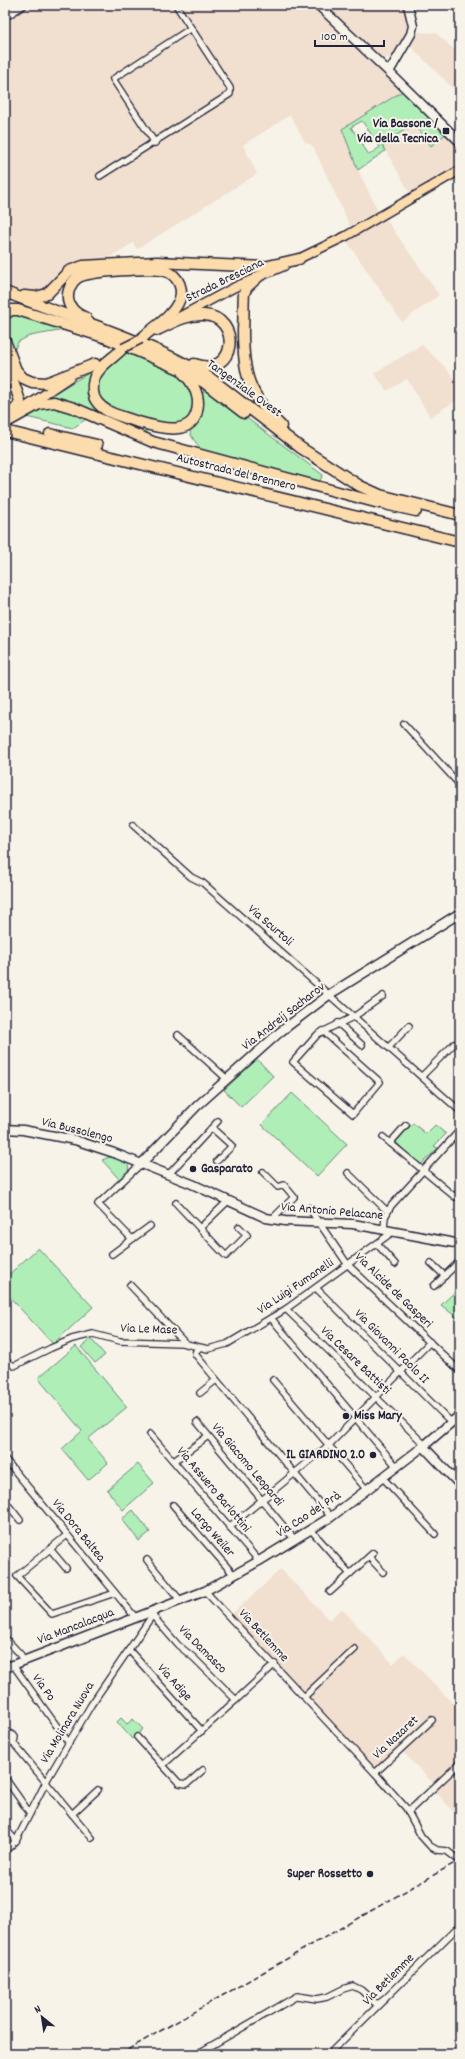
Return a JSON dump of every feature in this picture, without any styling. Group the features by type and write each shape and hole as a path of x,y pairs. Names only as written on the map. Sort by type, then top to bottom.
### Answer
{"highway":[{"path":"5,291 31,297 44,296 50,292 70,271 83,266 161,262 264,267 299,259"},
{"path":"123,349 99,370 94,382 94,395 100,405 116,415 160,429 176,429 188,424 195,416 198,402 196,393 189,380 181,372 123,349 110,327 82,316 72,308 68,302 68,294 70,286 75,279 95,272 153,269 170,273 179,283 181,297 172,312 157,327 141,339"},
{"path":"258,277 246,287 244,293 244,367 251,388 259,401 301,448"},
{"name":"Tangenziale Ovest","path":"5,291 123,349 182,370 205,383 330,476 356,492 389,505 460,521"},
{"name":"Tangenziale Ovest","path":"5,300 109,339 123,349 157,351 181,361 210,378 301,448 339,474 380,495 460,515"},
{"path":"5,314 11,310 18,310 109,339"},
{"path":"157,327 189,317 207,315 217,319 224,325 228,332 230,342 223,360 210,367 200,366 157,351"},
{"path":"5,341 16,370 23,378 32,382 46,383 95,364"},
{"path":"5,357 20,401 8,420"},
{"path":"8,420 39,404 54,402 74,408 153,442 389,505"},
{"name":"Autostrada del Brennero","path":"8,420 65,437 460,535"},
{"name":"Autostrada del Brennero","path":"5,432 460,542"}],"main road":[{"name":"Strada Bresciana","path":"157,327 216,297 346,236 460,170"},
{"path":"8,420 55,386 141,339"}],"street":[{"path":"5,16 22,5"},
{"path":"100,176 230,94 230,88 176,5"},
{"path":"318,5 460,142"},
{"path":"389,72 411,34 413,26 408,5"},
{"path":"154,143 113,79 191,28"},
{"path":"404,724 460,785"},
{"name":"Via Scurtoli","path":"133,825 191,877 203,883 330,994 460,1111"},
{"name":"Via Andreij Sacharov","path":"141,1164 197,1106 280,1032 330,994 460,913"},
{"path":"323,1031 380,1082 353,1114 293,1062 318,1034 323,1031 338,1023 355,1016 383,996"},
{"path":"338,1023 362,1045"},
{"path":"389,1047 409,1026"},
{"path":"178,1035 227,1079"},
{"path":"422,1076 454,1044"},
{"path":"168,1175 218,1121"},
{"path":"390,1143 406,1125"},
{"path":"212,1128 232,1146 217,1161"},
{"name":"Via Bussolengo","path":"5,1129 23,1130 75,1140 141,1164"},
{"path":"384,1229 387,1211 460,1130"},
{"path":"383,1137 455,1197 460,1191"},
{"path":"132,1239 98,1204 141,1164"},
{"name":"Via Antonio Pelacane","path":"141,1164 192,1184 272,1219 353,1224 394,1230 460,1244"},
{"path":"263,1172 278,1187 284,1185 294,1197 272,1219"},
{"path":"348,1173 387,1211"},
{"path":"200,1228 228,1201"},
{"path":"176,1203 226,1256 247,1236 239,1227"},
{"name":"Via Alcide de Gasperi","path":"309,1208 348,1265 460,1371"},
{"path":"112,1254 150,1226"},
{"name":"Via Luigi Fumanelli","path":"227,1344 286,1309 377,1244 394,1230"},
{"path":"377,1244 395,1264"},
{"path":"434,1286 460,1261"},
{"path":"431,1263 445,1276"},
{"path":"130,1285 185,1343"},
{"name":"Via Giovanni Paolo II","path":"316,1288 451,1422"},
{"name":"Via Cesare Battisti","path":"286,1309 424,1446"},
{"path":"271,1318 397,1467"},
{"name":"Via Le Mase","path":"5,1360 14,1366 65,1342 93,1334 120,1341 185,1343 199,1348 217,1348 227,1344"},
{"path":"229,1527 329,1445 377,1398 430,1342"},
{"path":"199,1348 196,1350 195,1354 331,1517"},
{"path":"200,1393 216,1380"},
{"path":"274,1380 367,1490"},
{"name":"Via Cao del Prà","path":"154,1612 205,1590 234,1575 311,1530 383,1478 460,1415"},
{"name":"Via Giacomo Leopardi","path":"197,1422 295,1540"},
{"name":"Via Assuero Barlottini","path":"150,1434 259,1561"},
{"path":"174,1461 208,1436"},
{"path":"424,1446 460,1485"},
{"name":"Via Dora Baltea","path":"5,1459 135,1617"},
{"path":"383,1478 435,1534"},
{"path":"5,1502 20,1520"},
{"name":"Largo Weiler","path":"173,1505 234,1575"},
{"path":"311,1530 350,1574"},
{"path":"67,1535 18,1576 52,1614 115,1593"},
{"path":"50,1549 66,1568"},
{"path":"330,1592 371,1555 383,1572"},
{"path":"147,1560 180,1600"},
{"name":"Via Betlemme","path":"205,1590 375,1773 408,1812 421,1836 430,1846 437,1850 447,1851 456,1858"},
{"name":"Via Mancalacqua","path":"9,1667 135,1617 154,1612"},
{"name":"Via Molinara Nuova","path":"5,1851 16,1840 46,1781 91,1705 154,1612"},
{"name":"Via Damasco","path":"154,1612 178,1645 194,1658 236,1700"},
{"path":"5,1639 21,1655 23,1661"},
{"path":"304,1697 355,1649"},
{"name":"Via Adige","path":"129,1650 202,1731"},
{"path":"163,1766 275,1664"},
{"name":"Via Po","path":"9,1667 69,1743"},
{"name":"Via Nazaret","path":"375,1773 432,1720"},
{"path":"137,1737 182,1785 187,1784 203,1770"},
{"path":"14,1742 92,1838"},
{"path":"408,1812 460,1763"},
{"path":"5,1778 30,1812"},
{"path":"72,1814 98,1790"},
{"path":"5,1828 16,1840"},
{"name":"Via Betlemme","path":"333,2050 460,1925"},
{"path":"197,2054 297,1996 317,1999 327,1998 343,1989 354,1986 361,1990 375,2003 379,2003 385,1999"}],"shaded area":[{"path":"29,5 310,5 403,91 342,129 358,170 378,211 350,226 313,146 305,142 290,115 243,145 257,174 137,249 133,243 105,260 80,262 69,265 42,290 33,292 18,291 5,286 5,21"},
{"path":"322,5 404,5 408,21 407,29 394,54 389,58 382,59"},
{"path":"415,32 436,33 460,55 460,95 409,45"},
{"path":"416,124 431,145 447,133 460,145 460,163 410,193 382,144"},
{"path":"385,218 439,295 402,322 346,240"},
{"path":"422,345 444,366 460,386 460,398 430,417 407,379 387,391 374,373"},
{"path":"281,1569 329,1620 342,1609 393,1664 404,1653 460,1711 460,1819 435,1791 435,1785 402,1751 374,1767 232,1614"}],"green space":[{"path":"403,91 447,133 431,146 415,124 382,144 385,151 358,170 342,129","holes":["362,121 380,147 369,155 351,127"]},
{"path":"16,312 65,330 29,336 18,342 12,355 5,334 5,320"},
{"path":"131,350 179,374 185,380 192,395 193,402 189,417 184,422 176,427 110,410 97,398 96,378 110,362"},
{"path":"94,370 92,399 148,428 145,436 52,399 51,395"},
{"path":"205,387 323,475 319,482 202,451 192,437 190,431"},
{"path":"53,404 89,417 73,428 22,416 35,408"},
{"path":"257,1059 273,1076 241,1107 224,1090"},
{"path":"292,1093 347,1144 317,1176 262,1125"},
{"path":"413,1123 426,1134 435,1125 446,1134 434,1146 438,1148 421,1164 416,1162 396,1142"},
{"path":"112,1156 124,1160 129,1167 128,1171 119,1179 102,1160"},
{"path":"38,1248 93,1307 53,1344 5,1292 5,1278"},
{"path":"460,1287 460,1320 441,1305"},
{"path":"91,1339 105,1355 95,1363 81,1347"},
{"path":"76,1346 127,1407 88,1439 108,1463 88,1480 62,1449 82,1431 38,1378"},
{"path":"138,1464 154,1483 123,1510 107,1490"},
{"path":"133,1510 150,1532 139,1541 122,1519"},
{"path":"121,1718 127,1724 133,1719 143,1729 132,1739 117,1722"}],"tunnel":[{"path":"456,1858 460,1866"}],"railway":[{"path":"120,2054 460,1860"}],"place":[{"name":"Via Bassone / Via della Tecnica","path":"446,131"},
{"name":"Gasparato","path":"193,1169"},
{"name":"Miss Mary","path":"346,1416"},
{"name":"IL GIARDINO 2.0","path":"373,1455"},
{"name":"Super Rossetto","path":"370,1874"}]}
